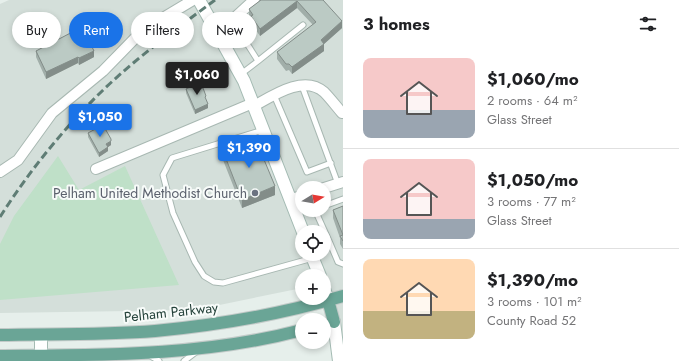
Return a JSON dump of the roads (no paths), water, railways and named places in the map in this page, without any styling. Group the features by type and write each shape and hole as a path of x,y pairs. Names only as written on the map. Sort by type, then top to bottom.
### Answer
{"main road":[{"name":"Pelham Parkway","path":"331,295 343,296"},
{"name":"Pelham Parkway","path":"0,335 96,334 186,327 269,314 296,305"},
{"path":"329,305 334,322"},
{"path":"0,356 39,358 84,354 147,353 200,348 267,338 295,332"}],"street":[{"path":"0,172 18,160 52,113 103,71 143,30 193,0"},
{"path":"199,0 205,12"},
{"path":"241,12 254,0"},
{"path":"225,48 240,74 264,129 300,225"},
{"path":"96,169 274,95 302,86 313,86 323,91 343,113"},
{"path":"331,186 341,183"},
{"path":"290,199 295,198"},
{"path":"334,322 339,361"},
{"path":"39,358 41,334"},
{"path":"69,361 84,354"}],"lane":[{"path":"240,74 303,25"},
{"path":"250,48 258,61"},
{"path":"302,86 331,163 341,183"},
{"path":"274,95 307,172 331,163"},
{"path":"264,129 172,158 163,175 173,213 195,262 204,276 214,282 223,283 296,261"},
{"path":"331,203 343,199"},
{"path":"331,251 338,262 343,264"},
{"path":"184,361 200,348"},
{"path":"147,353 159,361"}],"railway":[{"path":"0,217 45,154 70,124 97,96 140,58 215,0"}],"place":[{"name":"Pelham United Methodist Church","path":"255,193"}]}
